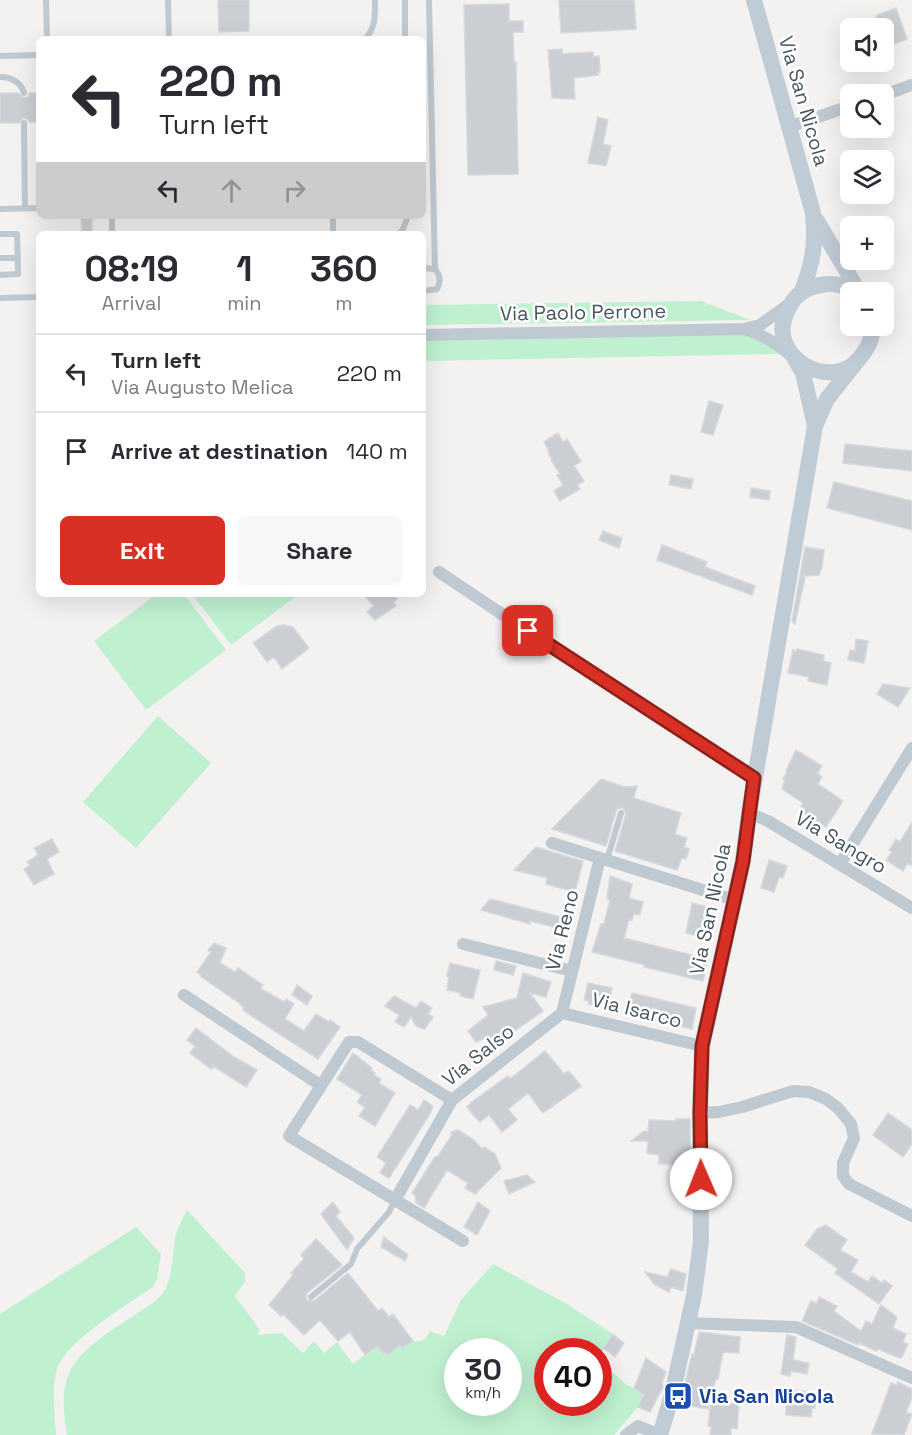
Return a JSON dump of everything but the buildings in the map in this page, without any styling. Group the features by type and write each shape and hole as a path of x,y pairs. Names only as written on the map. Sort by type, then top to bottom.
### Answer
{"street":[{"name":"Via San Nicola","path":"754,0 813,213 814,253 797,296 784,319 783,334 786,345 803,373 815,426"},
{"path":"894,91 912,85"},
{"path":"789,127 840,109"},
{"name":"Via San Nicola","path":"813,213 827,241 853,282"},
{"path":"797,296 822,284 840,285"},
{"name":"Via Paolo Perrone","path":"426,334 744,329 760,325 782,311 797,296"},
{"name":"Via Paolo Perrone","path":"744,329 774,341 795,359"},
{"name":"Via San Nicola","path":"660,1435 672,1395 688,1323 701,1241 702,1046 743,861 754,778 815,426 827,399 869,347 871,336"},
{"path":"795,359 807,368 822,373 839,372 854,365"},
{"path":"439,572 590,673 754,778"},
{"path":"840,864 912,748"},
{"name":"Via Sangro","path":"749,813 768,821 912,908"},
{"path":"552,843 735,900"},
{"name":"Via Reno","path":"562,1012 603,859"},
{"path":"463,944 572,971"},
{"path":"184,995 320,1085"},
{"name":"Via Isarco","path":"562,1012 702,1046"},
{"name":"Via Salso","path":"395,1200 452,1100 562,1012"},
{"path":"452,1100 357,1042 349,1042 289,1136 463,1241"},
{"path":"700,1113 742,1107 793,1090 809,1092 826,1099 838,1108 850,1124 854,1138 843,1163 843,1176 849,1184 912,1216"},
{"path":"688,1323 796,1327 912,1378"},
{"path":"626,1435 638,1426 660,1435"}],"lane":[{"path":"46,0 47,36"},
{"path":"168,0 169,36"},
{"path":"368,36 375,18 375,0"},
{"path":"405,0 405,36"},
{"path":"426,291 437,289 440,284 439,273 435,269 429,0"},
{"path":"0,56 36,55"},
{"path":"0,77 15,80 24,93"},
{"path":"24,123 25,208"},
{"path":"0,209 36,208"},
{"path":"0,234 17,234 18,258 18,274 0,275"},
{"path":"0,258 18,258"},
{"path":"426,268 435,269"},
{"path":"0,298 36,297"},
{"path":"603,859 621,813"},
{"path":"311,1297 351,1264 357,1249 389,1212 395,1200"}],"green space":[{"path":"701,301 750,320 426,325 426,305"},
{"path":"742,334 763,341 779,354 426,361 426,340"},
{"path":"153,597 186,597 226,650 146,710 94,641"},
{"path":"194,597 295,597 231,645"},
{"path":"158,716 211,763 136,848 83,802"},
{"path":"187,1210 245,1273 245,1282 235,1296 260,1330 257,1335 282,1333 303,1353 314,1341 324,1353 337,1342 353,1364 377,1346 388,1355 400,1345 403,1348 413,1341 424,1340 430,1331 444,1336 461,1300 493,1264 567,1304 613,1334 611,1338 534,1338 534,1416 612,1416 612,1372 626,1384 645,1394 638,1407 614,1435 67,1435 64,1392 75,1362 99,1339 160,1297 170,1274 180,1224"},
{"path":"136,1227 161,1254 157,1279 153,1287 85,1335 63,1358 57,1369 54,1385 56,1435 0,1435 0,1314"}],"place":[{"name":"Via San Nicola","path":"678,1396"}],"route":[{"path":"528,631 754,778 743,861 702,1046 701,1179"}]}
